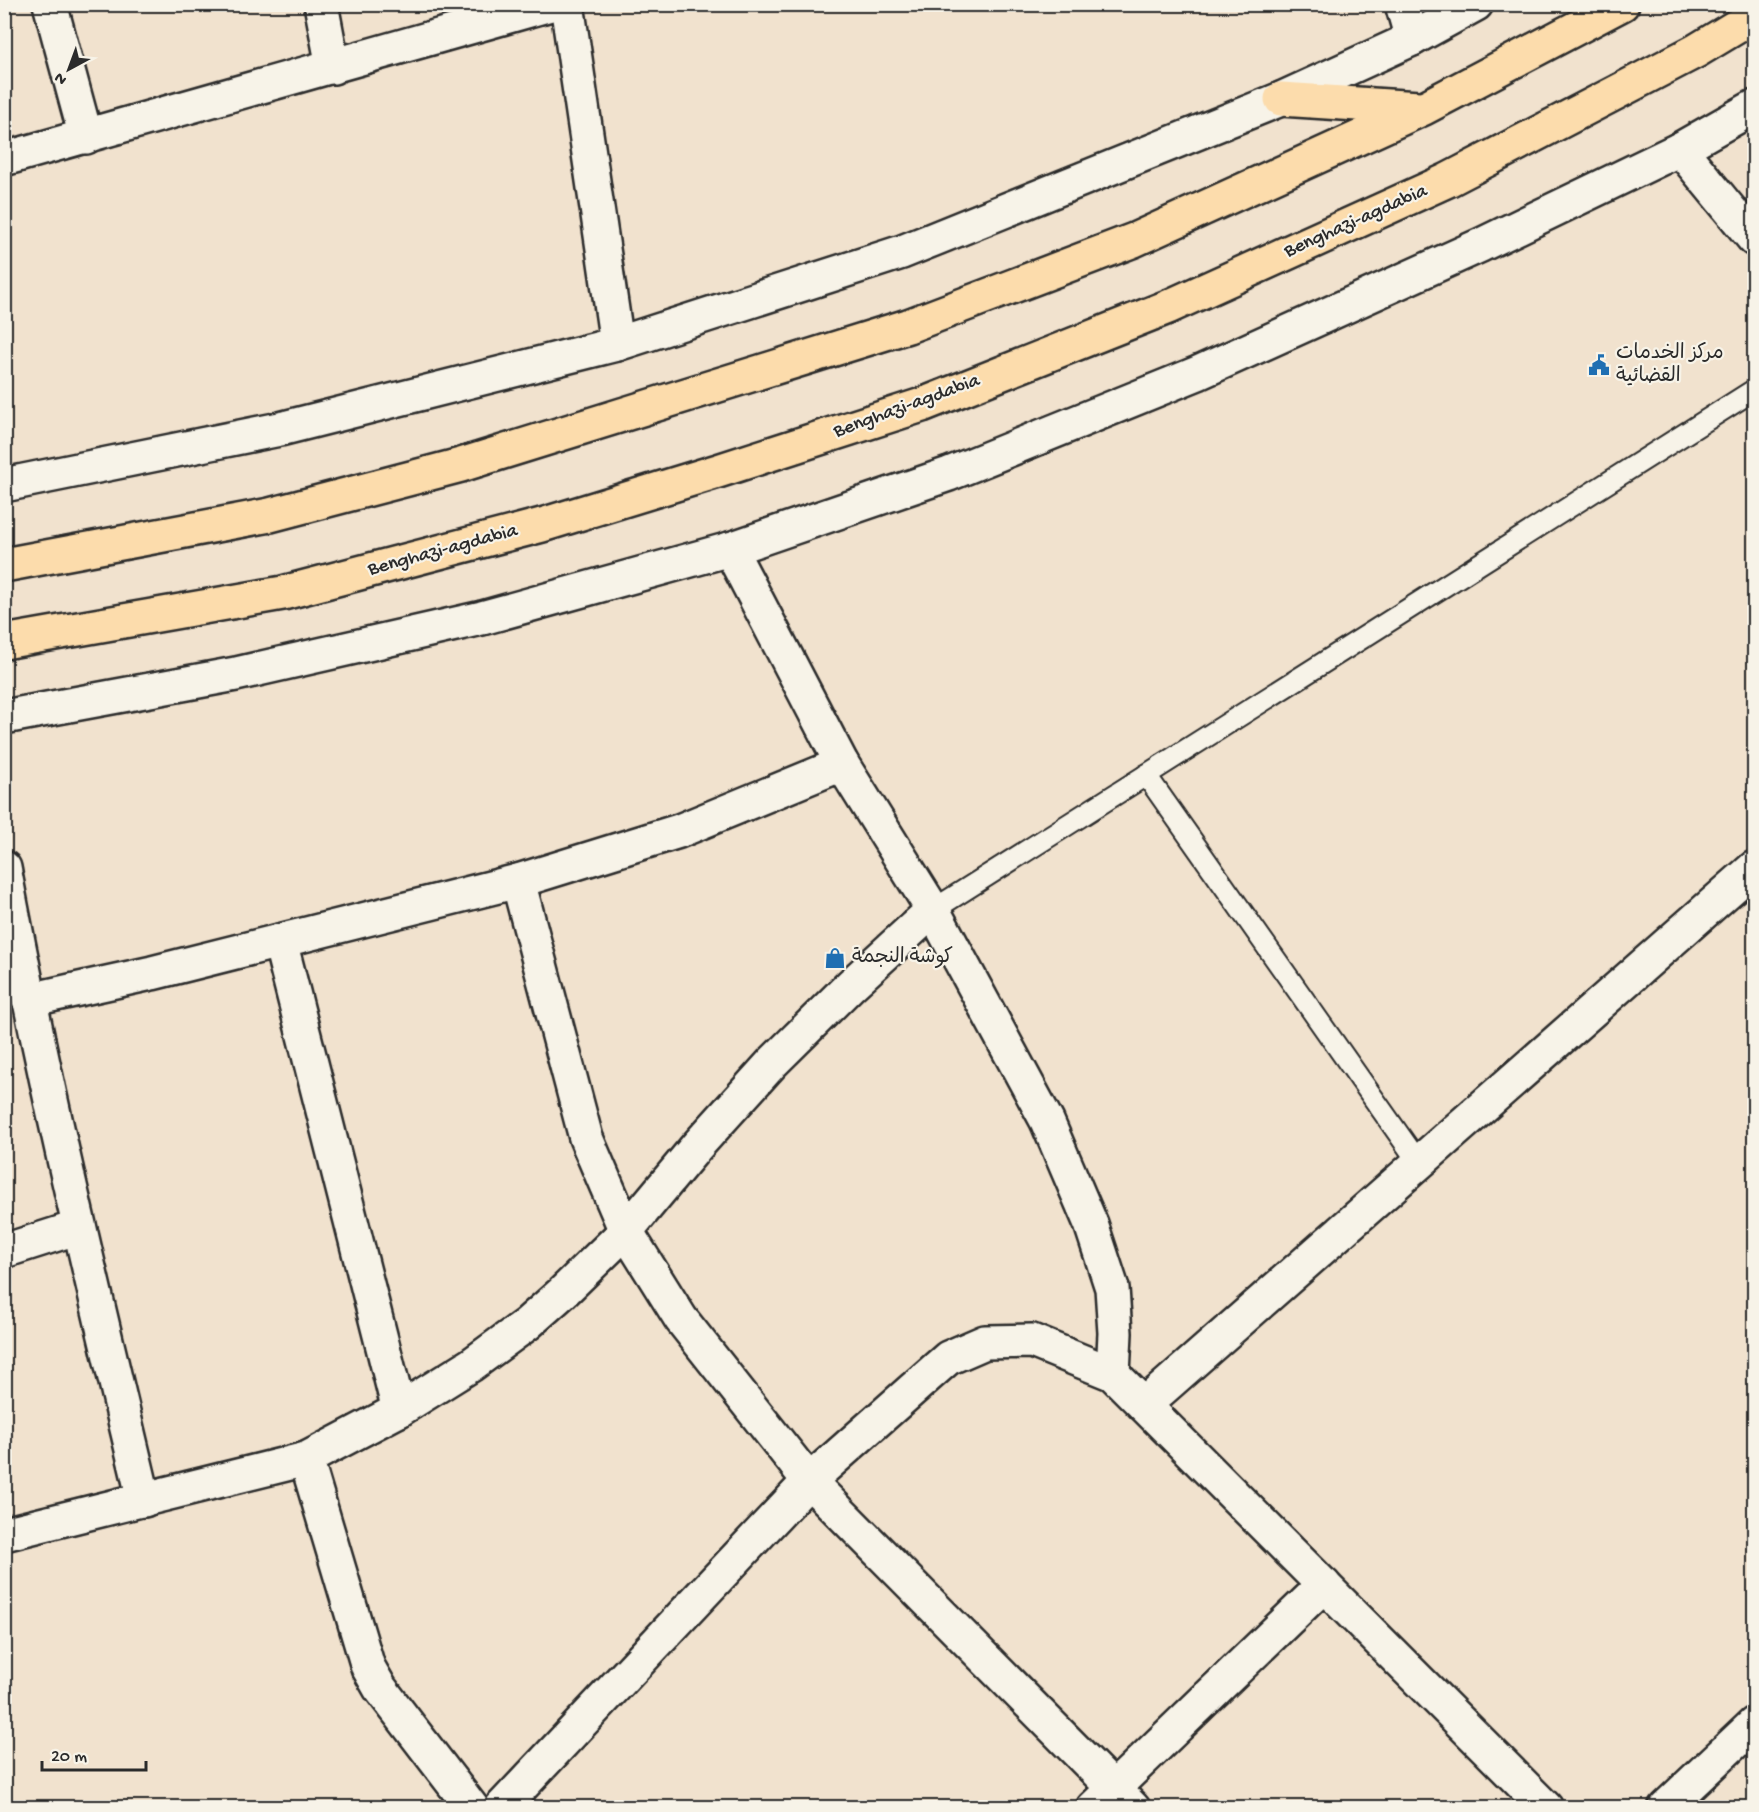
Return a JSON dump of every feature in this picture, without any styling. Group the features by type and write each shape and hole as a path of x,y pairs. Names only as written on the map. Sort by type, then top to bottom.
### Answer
{"highway":[{"path":"4,565 270,515 461,465 908,326 1134,240 1424,108 1622,4"},
{"name":"Benghazi-agdabia","path":"4,642 283,594 542,525 922,405 1168,307 1448,180 1696,51 1755,16"},
{"path":"1281,99 1424,108"}],"street":[{"path":"50,4 86,137"},
{"path":"321,4 333,68"},
{"path":"4,159 333,68 551,4"},
{"path":"567,4 618,344"},
{"path":"1402,4 1412,39"},
{"path":"4,485 280,429 618,344 902,252 1281,99 1412,39 1476,4"},
{"path":"4,717 236,674 460,623 730,549 949,474 1198,373 1481,245 1680,149 1755,107"},
{"path":"1680,149 1755,239"},
{"path":"730,549 842,764 933,910 1047,1121 1091,1224 1112,1288 1115,1333 1113,1374"},
{"path":"19,982 152,973 518,881 679,831 842,764"},
{"path":"4,868 19,982 144,1500"},
{"path":"1144,1405 1755,868"},
{"path":"518,881 586,1138 626,1231 681,1319 808,1481 1113,1801 1324,1585"},
{"path":"4,1534 306,1459 399,1410 471,1365 527,1323 562,1293 626,1231 697,1146 772,1063 851,985 933,910"},
{"path":"280,941 399,1410"},
{"path":"4,1251 79,1227"},
{"path":"501,1808 808,1481 948,1358 985,1342 1032,1341 1113,1374 1546,1808"},
{"path":"306,1459 368,1667 380,1688 472,1808"},
{"path":"1665,1808 1755,1724"}],"lane":[{"path":"933,910 1755,390"},
{"path":"1146,775 1419,1162"}],"place":[{"name":"مركز الخدمات القضائية","path":"1599,365"},
{"name":"كوشة النجمة","path":"835,958"}]}
